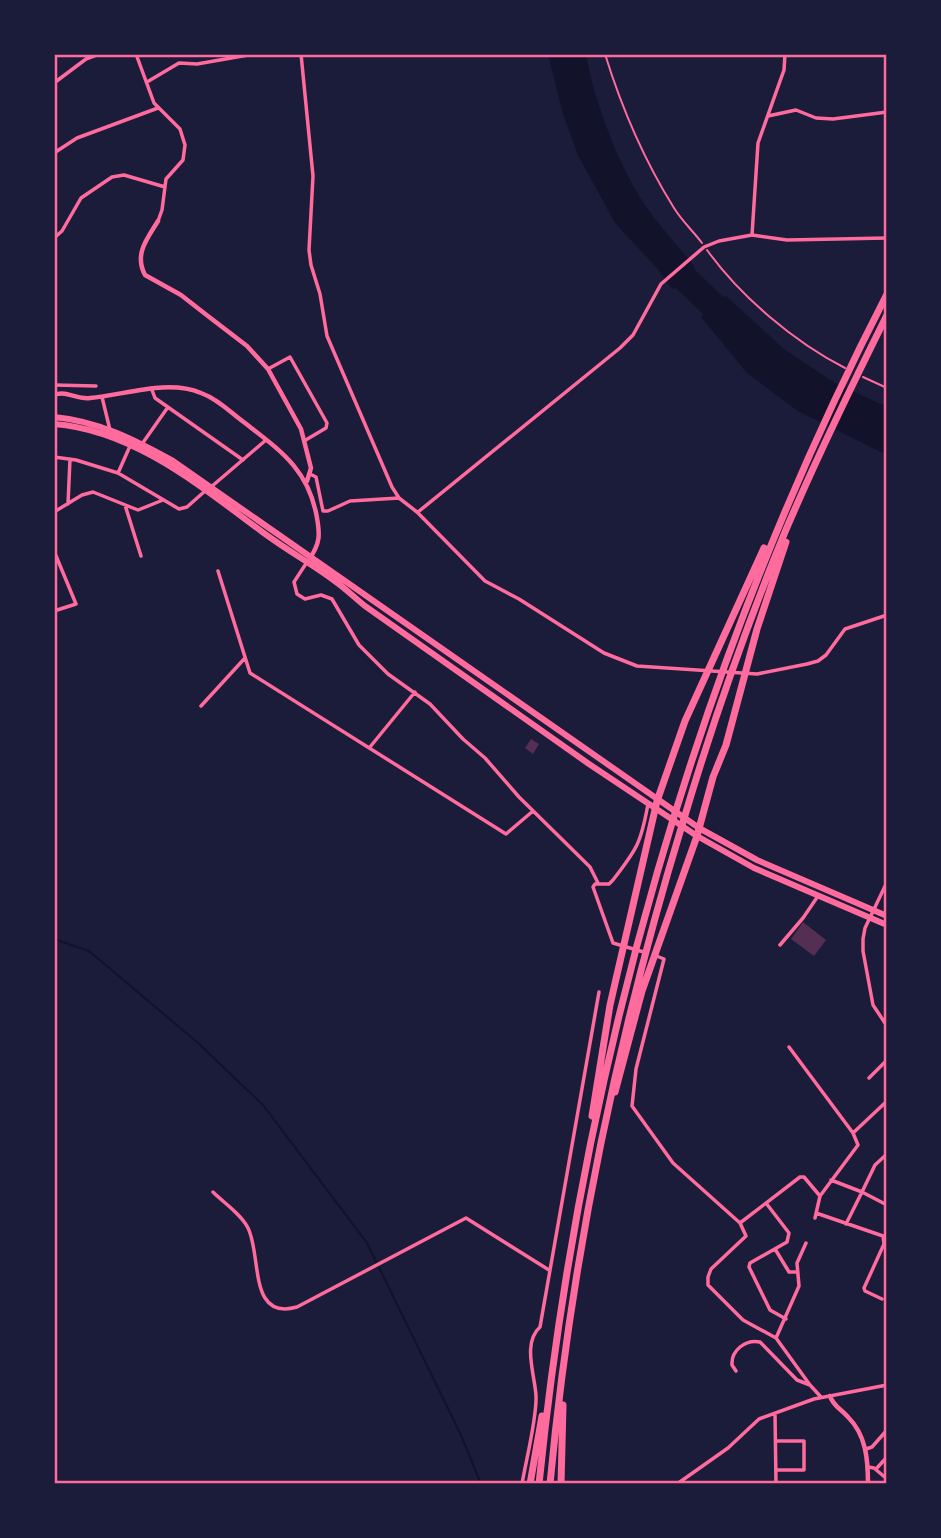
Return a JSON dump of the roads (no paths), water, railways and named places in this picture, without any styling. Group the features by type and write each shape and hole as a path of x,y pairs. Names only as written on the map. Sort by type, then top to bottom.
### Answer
{"highway":[{"path":"586,1165 610,1005 657,805 685,720 729,621 887,295"},
{"path":"550,1484 580,1250 598,1153 617,1063 659,900 714,724 754,611 814,467 887,315"},
{"path":"539,1484 570,1249 622,1004 650,895 705,722 749,599 806,463"},
{"path":"598,1153 642,991 733,724 768,595 814,467"},
{"path":"561,1484 565,1359"},
{"path":"530,1484 553,1362"}],"main road":[{"path":"54,417 92,424 142,443 657,805 665,815 688,831 698,832 872,914 887,925"},
{"path":"54,424 91,431 130,446 208,489"},
{"path":"309,560 648,804 667,807 691,823 698,832 754,868 818,896 872,914 887,916"}],"street":[{"path":"54,83 86,59 99,54"},
{"path":"136,54 154,103 180,129 185,145 183,160 169,174 158,221 141,250 139,261 145,275 180,295 213,320 247,346 268,369 301,429 310,474 306,481"},
{"path":"148,82 179,63 197,64 254,54"},
{"path":"301,54 313,176 309,250 327,336 368,428 385,475 399,498 417,512 485,581 519,599 604,653 637,666 757,674 807,664 826,655 845,629 887,615"},
{"path":"752,235 758,143 784,70 785,54"},
{"path":"54,153 78,138 158,108"},
{"path":"768,116 796,110 816,118 833,119 887,112"},
{"path":"54,238 62,231 81,198 112,177 124,175 165,187"},
{"path":"417,512 620,348 633,335 661,284 704,247 719,241 752,235 787,240 887,237"},
{"path":"268,369 290,357 327,423 326,428 304,441"},
{"path":"54,385 96,386"},
{"path":"54,395 64,393 82,399 179,387 206,395 289,459 306,481 314,500 320,538 294,582 297,594 305,599 321,595 332,598 359,645 388,674 415,692 485,758 533,811 590,867 598,883"},
{"path":"152,390 155,398 243,460"},
{"path":"102,397 110,430"},
{"path":"142,443 168,407"},
{"path":"54,457 118,473 178,509 187,507 267,440"},
{"path":"118,473 130,446"},
{"path":"68,504 70,459"},
{"path":"310,474 316,477 323,511 350,501 399,498"},
{"path":"54,512 93,492 143,510 163,500"},
{"path":"125,505 141,556"},
{"path":"54,551 76,604 54,611"},
{"path":"218,570 250,673 506,834 533,811"},
{"path":"201,706 246,658"},
{"path":"370,747 415,692"},
{"path":"648,804 635,853 609,884 595,884 593,890 605,915 613,943 664,959 633,1082 632,1106 673,1163 740,1223 746,1236 712,1269 708,1286 743,1320 776,1338 821,1397"},
{"path":"887,882 864,933 863,951 873,1005 887,1026"},
{"path":"780,945 818,896"},
{"path":"522,1484 536,1398 531,1359 533,1339 540,1326 599,992"},
{"path":"789,1047 858,1141 857,1148 820,1196 816,1216 877,1234 885,1239 864,1285 865,1291 883,1299"},
{"path":"869,1078 887,1060"},
{"path":"853,1133 887,1101"},
{"path":"846,1224 875,1166 887,1154"},
{"path":"740,1223 800,1177 804,1177 820,1196"},
{"path":"831,1180 886,1203"},
{"path":"213,1192 248,1228 261,1294 270,1305 279,1309 297,1307 466,1219 549,1270"},
{"path":"765,1202 789,1233 787,1241 750,1263 749,1267 770,1310 786,1319"},
{"path":"776,1338 799,1286 798,1257 806,1243"},
{"path":"775,1249 789,1272 798,1272"},
{"path":"736,1371 732,1365 734,1354 754,1340 760,1342 797,1380 810,1385"},
{"path":"678,1484 728,1448 759,1419 821,1397 887,1385"},
{"path":"830,1396 833,1404 855,1426 866,1450 868,1484"},
{"path":"775,1413 776,1484"},
{"path":"866,1450 887,1430"},
{"path":"776,1441 804,1441 804,1470 776,1470"},
{"path":"876,1469 887,1457"},
{"path":"868,1467 876,1469 887,1479"}],"waterway":[{"path":"54,939 89,951 197,1042 263,1105 367,1243 460,1433 481,1484"}]}
